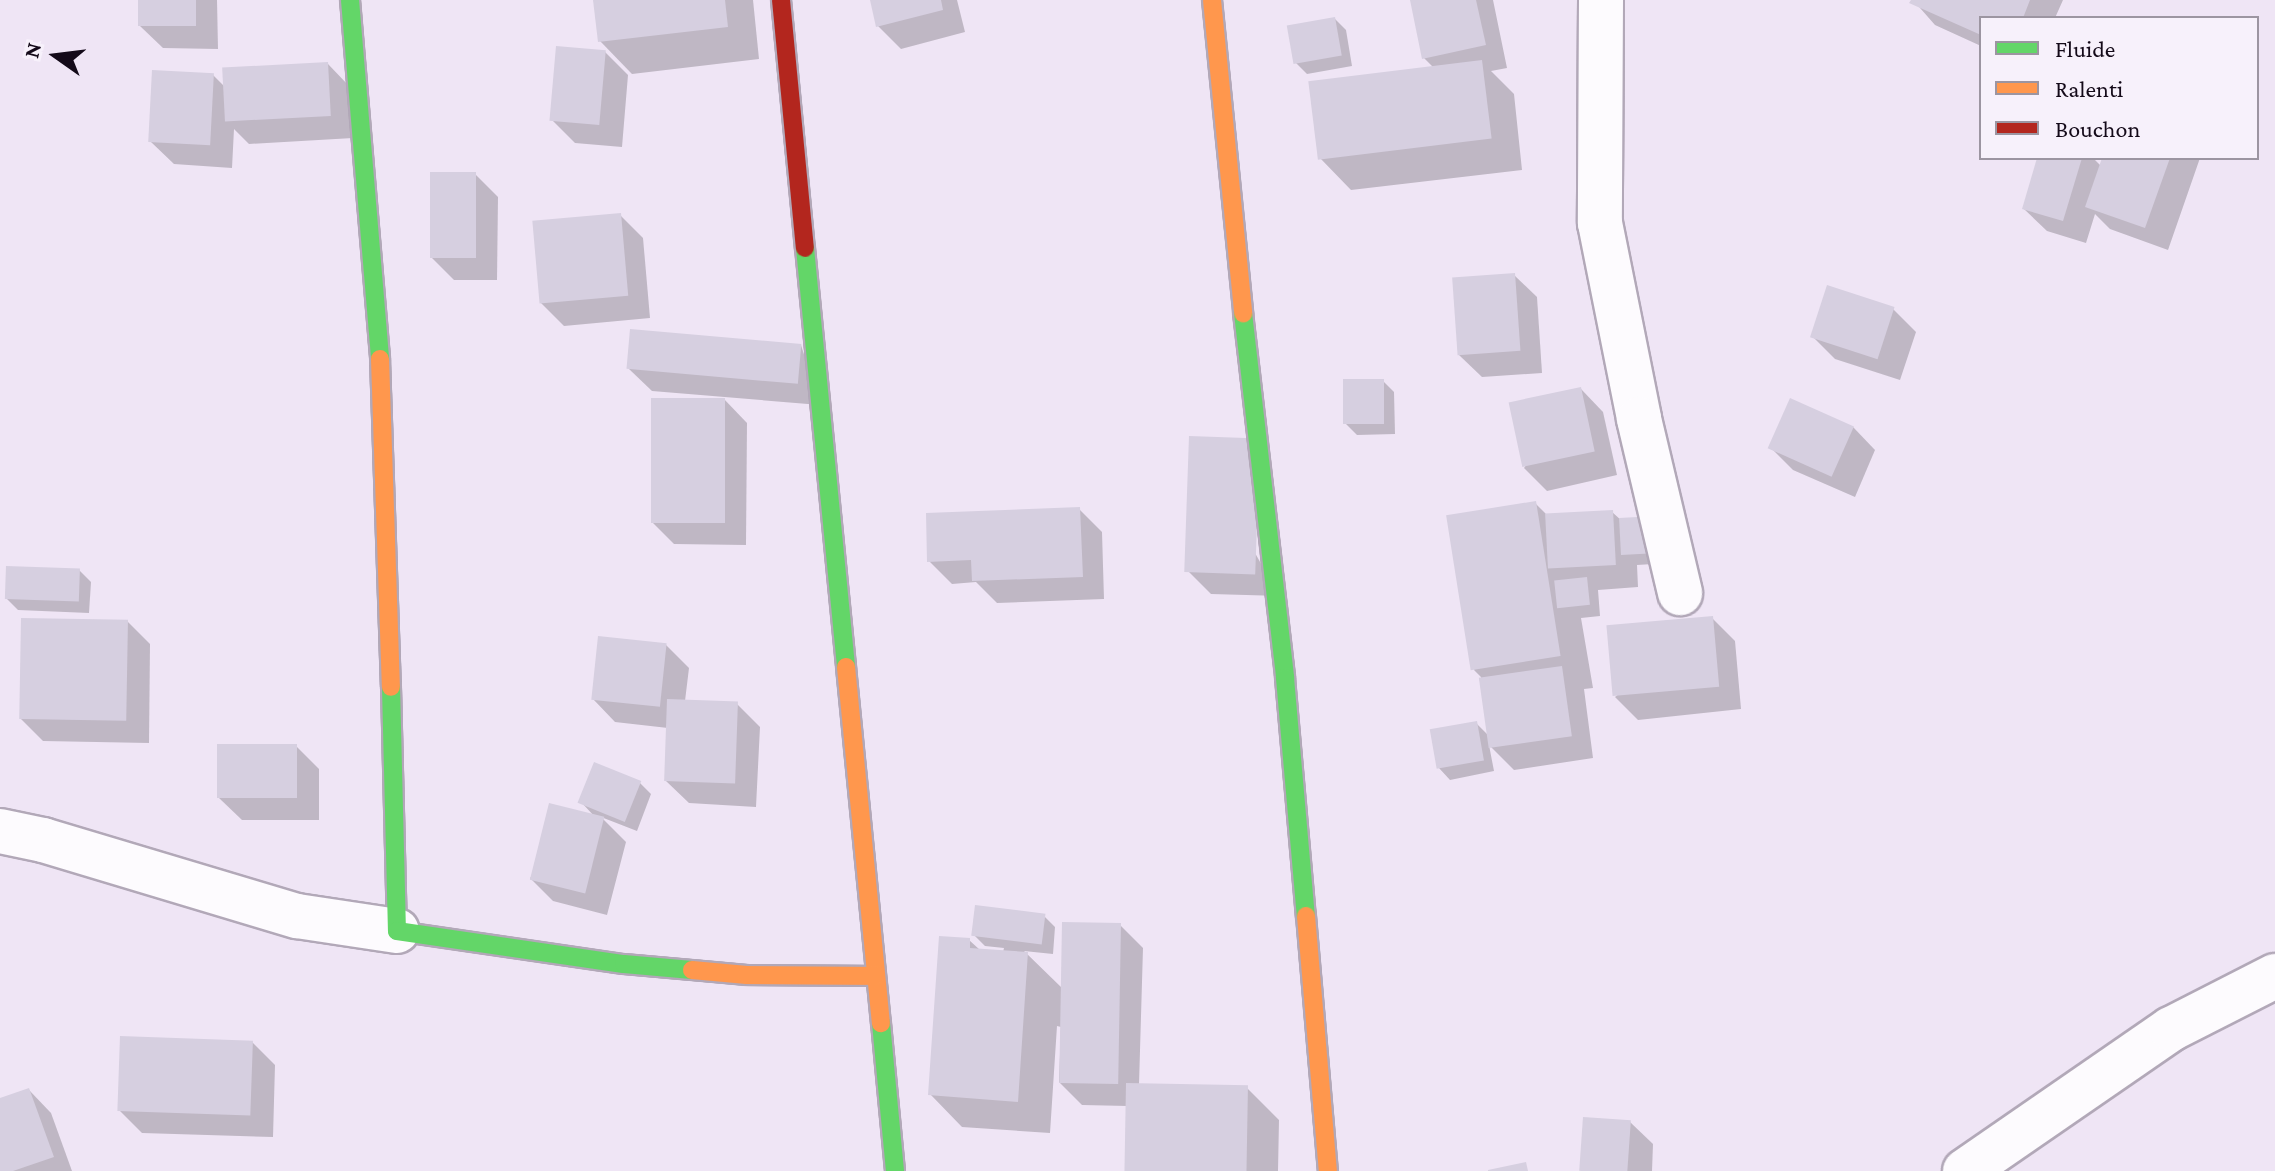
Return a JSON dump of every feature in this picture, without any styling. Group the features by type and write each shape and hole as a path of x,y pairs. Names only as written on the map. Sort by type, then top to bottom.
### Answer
{"street":[{"path":"350,0 383,391 397,931"},
{"path":"781,0 895,1171"},
{"path":"1212,0 1226,162 1285,678 1328,1171"},
{"path":"1601,0 1600,223 1639,419 1680,593"},
{"path":"0,831 72,848 297,916 624,964 747,975 876,976"},
{"path":"1965,1171 2171,1029 2275,976"}],"building":[{"path":"138,0 196,0 196,26 138,26"},
{"path":"593,0 725,0 728,27 598,42"},
{"path":"870,0 941,0 943,10 876,27"},
{"path":"1410,0 1476,0 1486,45 1422,59"},
{"path":"1911,0 2030,0 2024,16 1979,16 1979,34 1909,3"},
{"path":"1335,17 1342,55 1294,64 1287,26"},
{"path":"556,46 606,50 599,125 549,121"},
{"path":"1482,60 1492,138 1318,160 1308,81"},
{"path":"328,62 331,116 225,121 222,68"},
{"path":"152,70 214,73 210,145 148,142"},
{"path":"2036,160 2081,160 2063,221 2022,209"},
{"path":"2101,160 2169,160 2145,228 2085,207"},
{"path":"430,172 476,172 476,258 430,258"},
{"path":"621,213 628,296 540,303 532,221"},
{"path":"1515,273 1520,351 1458,355 1452,277"},
{"path":"1827,285 1895,307 1878,359 1810,337"},
{"path":"630,329 801,344 798,384 627,369"},
{"path":"1343,379 1384,379 1384,424 1343,424"},
{"path":"1581,387 1595,452 1522,467 1509,402"},
{"path":"651,398 725,398 725,523 651,523"},
{"path":"1790,398 1854,426 1832,477 1768,448"},
{"path":"1189,436 1260,438 1255,574 1184,572"},
{"path":"1536,501 1561,656 1471,670 1446,515"},
{"path":"1080,507 1083,577 972,581 971,560 927,562 926,513"},
{"path":"1613,510 1616,565 1548,568 1545,514"},
{"path":"1656,516 1658,553 1621,555 1619,518"},
{"path":"6,566 80,569 79,602 5,599"},
{"path":"1587,577 1590,605 1557,608 1554,580"},
{"path":"1713,616 1719,687 1613,696 1606,625"},
{"path":"21,618 128,620 126,721 19,719"},
{"path":"598,636 667,643 660,707 591,700"},
{"path":"1562,666 1572,736 1489,748 1479,678"},
{"path":"667,699 738,701 735,783 664,781"},
{"path":"1477,721 1484,760 1437,769 1430,729"},
{"path":"217,744 297,744 297,798 217,798"},
{"path":"594,762 641,781 625,822 578,803"},
{"path":"549,803 604,817 585,893 530,880"},
{"path":"975,905 1045,914 1042,944 971,936"},
{"path":"1062,922 1121,923 1118,1084 1059,1083"},
{"path":"939,936 970,938 970,948 1028,952 1018,1102 928,1095"},
{"path":"120,1036 253,1041 250,1116 117,1111"},
{"path":"1126,1083 1248,1085 1246,1171 1124,1171"},
{"path":"29,1088 54,1157 13,1171 0,1171 0,1098"},
{"path":"1583,1117 1631,1120 1627,1171 1579,1171"},
{"path":"1526,1162 1528,1171 1488,1171 1488,1170"}],"traffic: fast":[{"path":"350,0 380,359"},
{"path":"805,248 846,667"},
{"path":"1243,313 1285,678 1306,916"},
{"path":"391,687 397,931 624,964 692,970"},
{"path":"881,1023 895,1171"}],"traffic: slow":[{"path":"1212,0 1243,313"},
{"path":"380,359 391,687"},
{"path":"846,667 881,1023"},
{"path":"1306,916 1328,1171"},
{"path":"692,970 747,975 876,976"}],"traffic: jam":[{"path":"781,0 805,248"}]}
